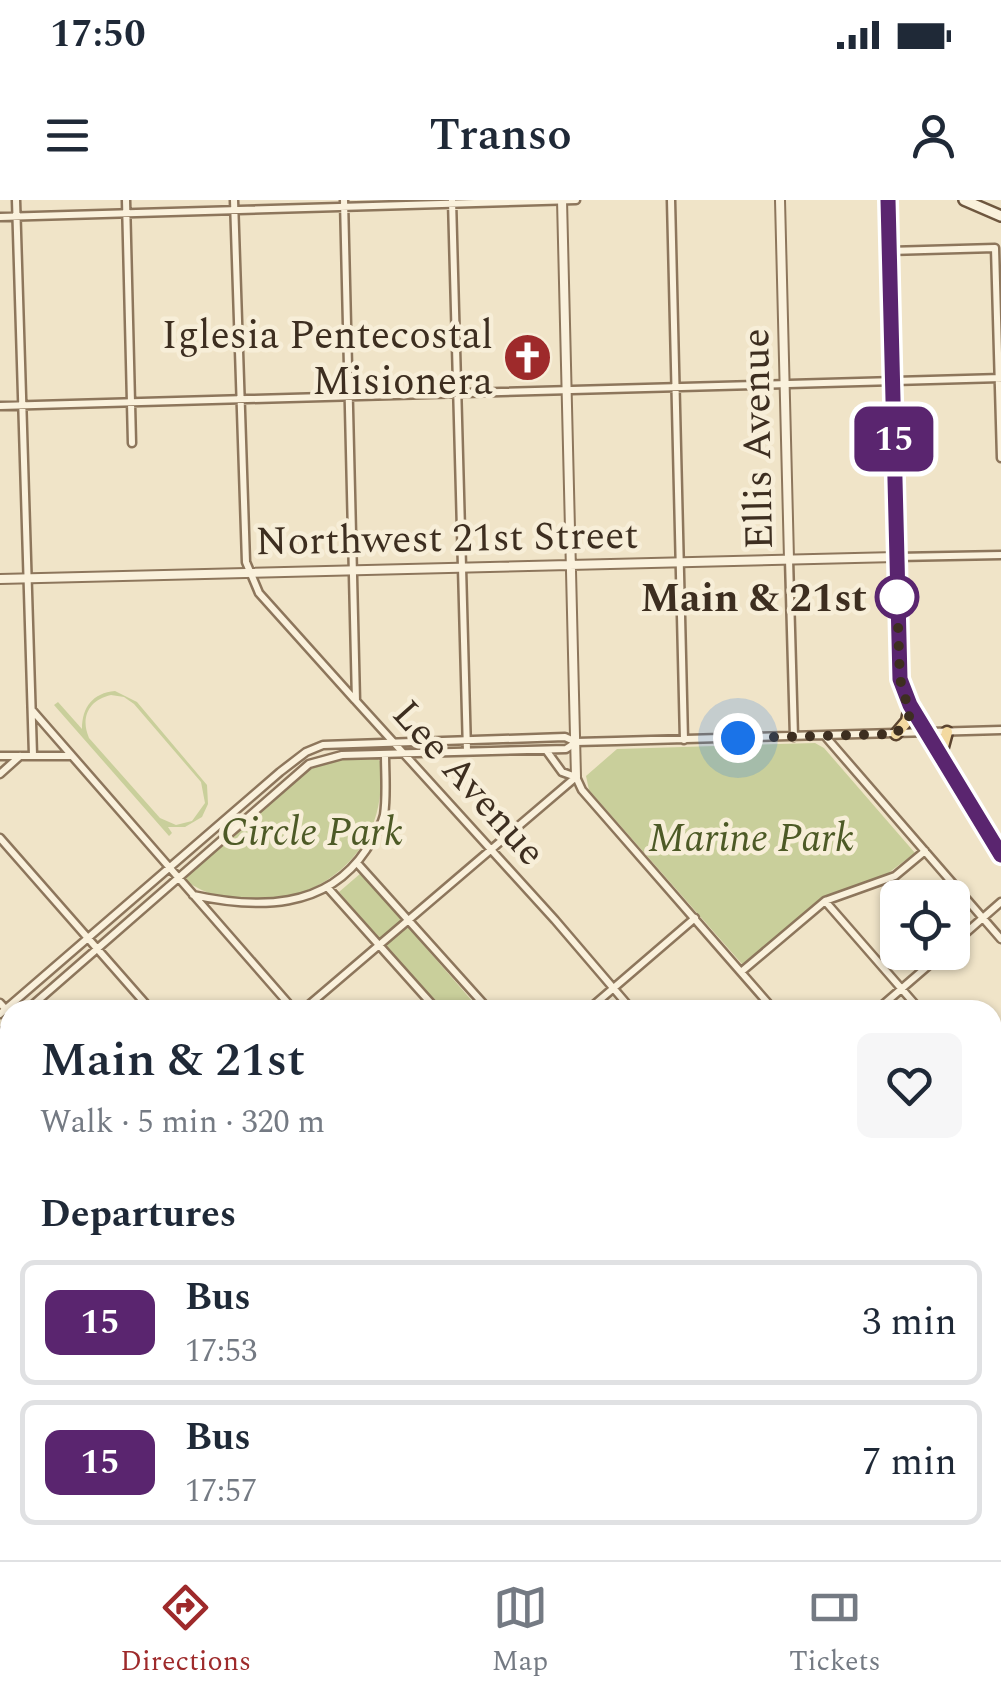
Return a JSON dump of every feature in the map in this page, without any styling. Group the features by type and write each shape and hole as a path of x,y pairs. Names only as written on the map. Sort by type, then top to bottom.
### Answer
{"main road":[{"path":"888,200 900,679 910,705 1001,855"},
{"path":"964,200 1001,216"},
{"path":"896,734 910,715 910,705"},
{"path":"941,755 948,732"}],"street":[{"path":"16,200 33,755"},
{"path":"126,200 132,443"},
{"path":"234,200 246,562 260,592 356,701"},
{"path":"562,200 576,777 582,790 765,1000"},
{"path":"0,217 576,200"},
{"path":"670,200 684,740"},
{"name":"Ellis Avenue","path":"780,200 794,736"},
{"path":"452,202 468,752"},
{"name":"Lee Avenue","path":"344,204 356,701 624,1000"},
{"path":"889,251 995,248 1001,458"},
{"path":"0,406 1000,378"},
{"path":"896,557 1001,554"},
{"name":"Northwest 21st Street","path":"0,580 896,557"},
{"path":"32,710 285,1000"},
{"path":"16,1000 306,752 338,743 565,737 576,742 684,740 1001,730"},
{"path":"825,736 1001,938"},
{"path":"38,1000 309,764 342,755 566,749 576,742"},
{"path":"546,750 562,772 576,777"},
{"path":"193,895 230,903 261,904 304,898 327,888 357,863 383,820 386,754"},
{"path":"0,756 72,756"},
{"path":"0,774 21,756"},
{"path":"315,1000 576,777"},
{"path":"0,838 142,1000"},
{"path":"740,972 825,901 895,876 924,851"},
{"path":"357,863 480,1000"},
{"path":"327,888 428,1000"},
{"path":"825,901 911,1000"},
{"path":"970,930 1001,902"},
{"path":"600,1000 695,918"},
{"path":"889,1000 924,970"}],"green space":[{"path":"115,691 137,702 207,785 208,804 202,817 185,827 168,827 172,833 169,836 54,705 58,702 82,729 90,702","holes":["103,697 124,697 201,782 205,803 192,821 176,825 160,818 89,738 86,716 92,705"]},
{"name":"Marine Park","path":"815,743 824,748 915,853 883,877 826,896 742,964 589,790 586,776 617,749"},
{"name":"Circle Park","path":"375,757 381,762 381,772 375,819 352,859 333,876 285,898 259,901 233,900 208,893 185,880 183,876 312,766 337,758"},
{"path":"361,873 471,1000 433,1000 339,892"}],"bus line":[{"name":"15","path":"888,200 900,679 910,705 1001,855"}],"place":[{"name":"Iglesia Pentecostal Misionera","path":"528,357"},
{"name":"Main & 21st","path":"897,597"}],"route":[{"path":"738,738 896,734 910,715 900,679 897,597"}]}
